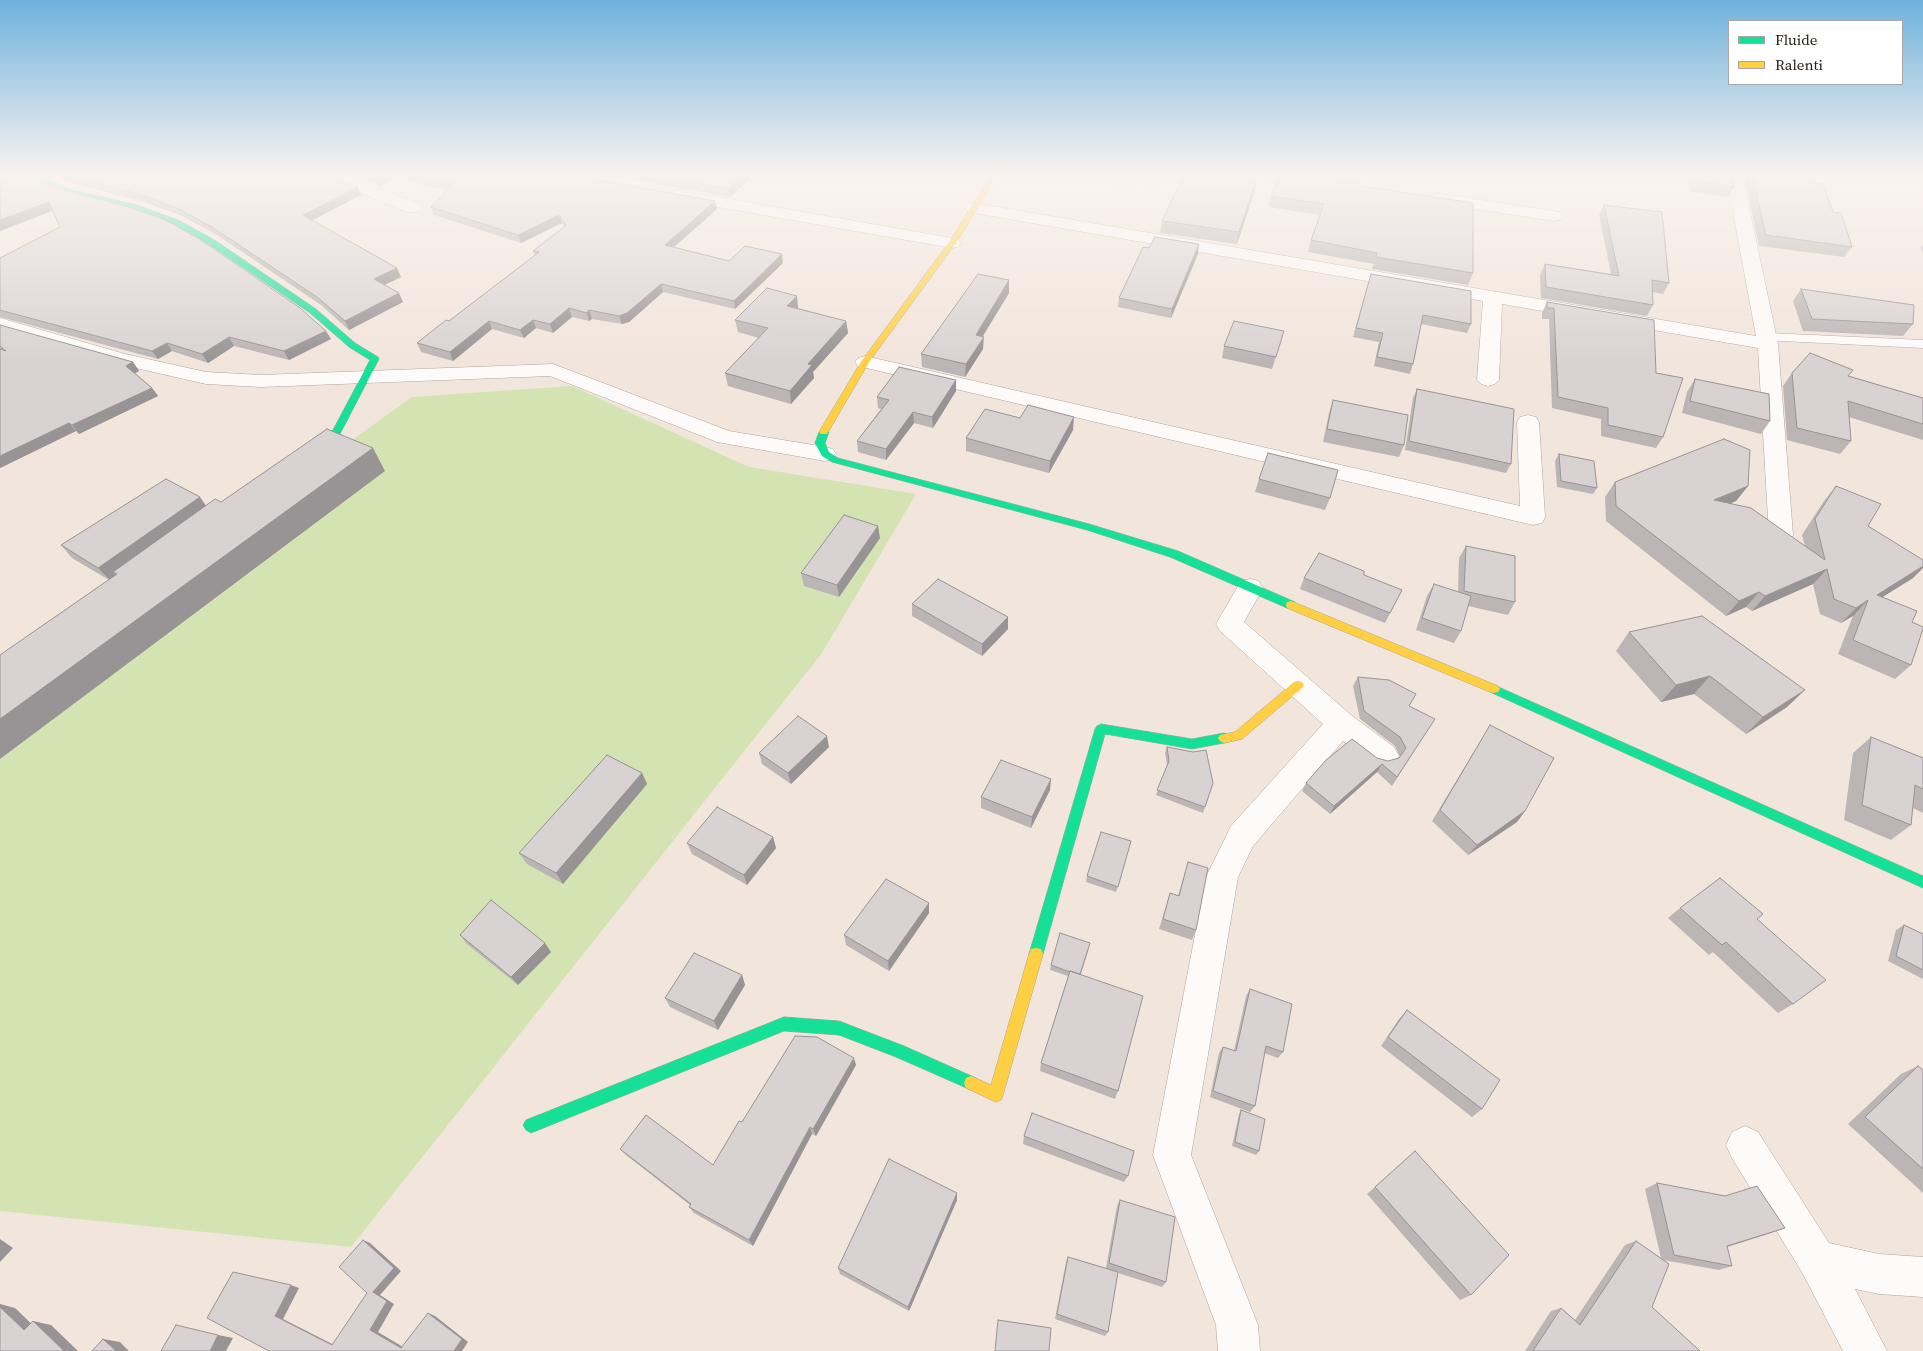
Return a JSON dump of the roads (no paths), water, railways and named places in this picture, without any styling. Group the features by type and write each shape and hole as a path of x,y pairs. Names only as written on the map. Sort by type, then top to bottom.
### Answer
{"street":[{"path":"202,237 312,311 352,345 375,359 337,432 296,461"},
{"path":"913,237 952,244"},
{"path":"825,454 820,443 823,436 865,362 956,237"},
{"path":"1143,237 1493,297 1767,341"},
{"path":"1746,237 1767,341 1781,536"},
{"path":"1488,380 1493,297"},
{"path":"0,324 121,359 206,378 261,381 553,370 725,437 825,454 835,460 1089,527 1174,554 1250,588 1512,697 1923,882"},
{"path":"865,362 1533,516 1528,422"},
{"path":"1250,588 1229,624 1341,723 1384,756"},
{"path":"531,1125 784,1024 839,1028 899,1051 996,1095 1101,729 1192,744 1238,736 1298,685"},
{"path":"1239,1351 1237,1325 1172,1155 1222,877 1242,836 1341,723"},
{"path":"1745,1145 1817,1260 1866,1351"},
{"path":"1817,1260 1879,1274 1923,1277"}],"lane":[{"path":"1767,341 1841,339 1923,344"}]}
